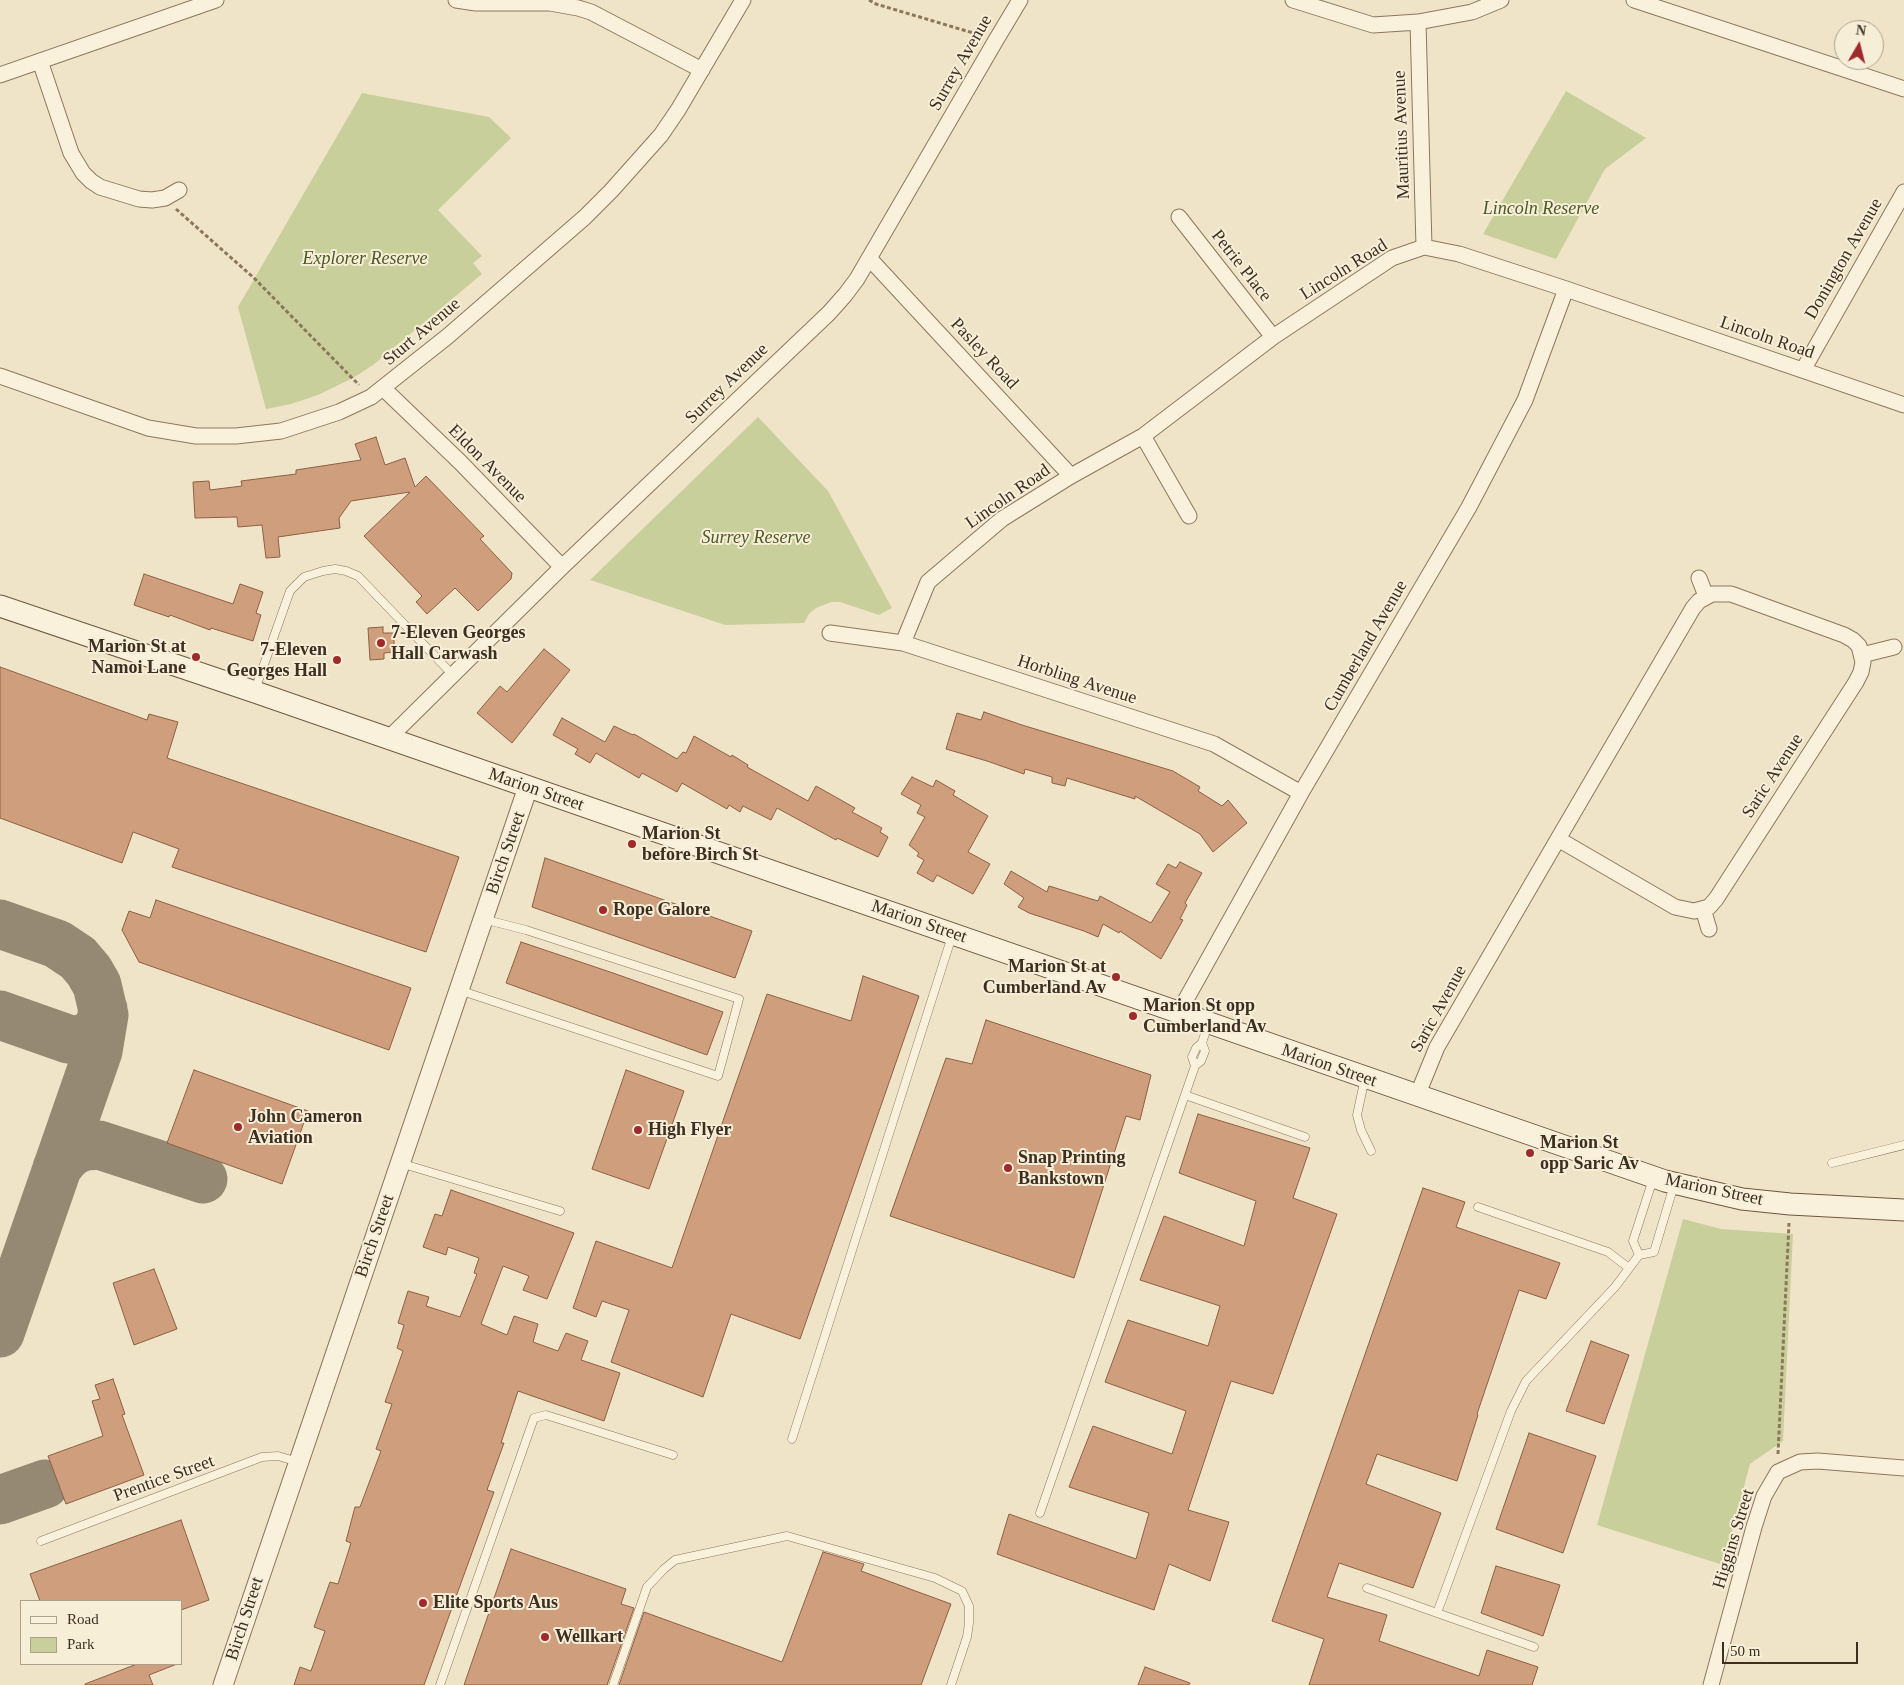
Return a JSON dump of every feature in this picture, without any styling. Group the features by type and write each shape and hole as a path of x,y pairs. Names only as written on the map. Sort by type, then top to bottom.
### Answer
{"main road":[{"name":"Marion Street","path":"0,606 255,692 1179,1012 1205,1033 1365,1078 1654,1177 1742,1199 1790,1204 1904,1210"}],"street":[{"path":"0,75 216,0"},
{"path":"456,0 476,3 550,3 578,8 591,12 702,70"},
{"name":"Sturt Avenue","path":"0,376 148,428 196,436 236,436 281,431 339,412 371,397 448,336 596,207 661,134 702,70 743,0"},
{"name":"Surrey Avenue","path":"388,739 562,567 829,313 857,279 1020,0"},
{"path":"1293,0 1373,25 1418,22 1472,12 1501,0"},
{"path":"1634,0 1904,89"},
{"name":"Mauritius Avenue","path":"1418,22 1424,247"},
{"path":"40,61 71,153 83,173 100,187 139,199 165,198 179,190"},
{"name":"Donington Avenue","path":"1803,370 1904,192"},
{"name":"Petrie Place","path":"1179,217 1273,337"},
{"name":"Lincoln Road","path":"903,644 928,582 1002,519 1071,476 1143,436 1273,337 1392,258 1424,247 1459,254 1566,289 1904,405"},
{"name":"Pasley Road","path":"869,258 1071,476"},
{"name":"Cumberland Avenue","path":"1179,1012 1301,793 1469,507 1525,400 1566,289"},
{"name":"Eldon Avenue","path":"383,388 460,462 562,567"},
{"path":"1143,436 1189,516"},
{"path":"1699,578 1706,596 1719,593 1731,594 1844,635 1859,646 1862,655 1894,647"},
{"name":"Saric Avenue","path":"1417,1096 1438,1047 1558,838 1693,608 1706,596"},
{"name":"Horbling Avenue","path":"830,633 903,644 1214,744 1301,793"},
{"name":"Saric Avenue","path":"1703,910 1709,907 1716,899 1856,682 1861,672 1862,655"},
{"name":"Birch Street","path":"222,1685 528,787"},
{"path":"1558,838 1675,907 1688,910 1703,910 1709,929"},
{"path":"1778,1472 1800,1462 1818,1461 1904,1468"},
{"name":"Higgins Street","path":"1711,1685 1754,1527 1764,1496 1778,1472"}],"lane":[{"path":"255,692 290,591 304,577 323,570 340,570 358,576 452,674"},
{"path":"459,990 718,1076 739,999 526,930 483,919"},
{"path":"792,1439 953,934"},
{"path":"1040,1513 1195,1066 1192,1057 1205,1033"},
{"path":"1365,1078 1358,1115 1361,1130 1371,1151"},
{"path":"1184,1096 1305,1138"},
{"path":"1832,1163 1904,1145"},
{"path":"400,1163 560,1211"},
{"path":"1639,1255 1633,1241 1654,1177"},
{"path":"1437,1613 1511,1410 1526,1381 1615,1288 1639,1255 1654,1252 1674,1183"},
{"path":"1478,1207 1608,1252 1629,1268"},
{"path":"440,1685 534,1418 546,1415 673,1455"},
{"name":"Prentice Street","path":"41,1541 262,1457 278,1456 298,1462"},
{"path":"614,1685 647,1587 664,1569 675,1560 787,1536 936,1578 962,1591 969,1606 969,1623 967,1637 951,1685"},
{"path":"1367,1588 1534,1647"}],"path":[{"path":"869,0 876,4 996,40"},
{"path":"165,198 254,278 371,397"},
{"path":"1778,1472 1790,1204"}],"green space":[{"name":"Lincoln Reserve","path":"1566,91 1646,138 1605,169 1556,259 1483,234"},
{"name":"Explorer Reserve","path":"362,93 489,117 511,138 438,210 482,256 473,263 482,274 373,365 353,378 318,395 291,404 266,409 238,307"},
{"name":"Surrey Reserve","path":"758,417 828,491 892,608 879,615 840,602 831,602 816,608 809,614 804,623 725,625 590,580"},
{"path":"1683,1219 1721,1229 1793,1234 1783,1441 1750,1464 1723,1565 1597,1525"}],"building":[{"path":"376,437 385,465 405,458 415,487 426,476 484,536 480,539 512,573 511,579 478,611 455,588 427,614 416,602 422,596 364,536 410,492 351,501 339,518 340,528 278,537 280,557 266,558 262,525 238,527 237,517 195,518 193,482 209,481 210,490 242,486 241,481 296,474 296,470 361,460 355,444"},
{"path":"144,574 233,604 240,584 263,592 256,613 261,615 253,641 211,628 210,630 170,615 169,617 134,605"},
{"name":"7-Eleven Georges Hall Carwash","path":"383,627 383,633 394,633 394,652 384,653 384,659 370,660 368,628"},
{"path":"544,649 570,670 512,743 477,713 500,686 507,692"},
{"path":"0,667 147,720 149,714 178,722 167,758 459,857 426,952 172,867 179,849 133,832 122,863 0,818"},
{"path":"984,712 1173,771 1200,787 1198,791 1222,806 1228,800 1247,823 1213,852 1200,834 1135,796 1135,799 1067,778 1065,786 1052,783 1052,777 1025,769 1024,774 946,749 957,713 981,720"},
{"path":"562,718 605,742 614,726 634,734 677,759 683,752 686,753 694,736 731,757 732,755 748,765 747,767 808,801 816,786 855,808 852,812 882,828 880,832 888,837 878,857 837,838 836,840 777,808 771,820 743,806 740,812 729,805 727,809 682,783 677,792 642,773 639,778 596,753 590,763 575,754 578,749 553,735"},
{"path":"912,777 933,787 936,780 955,791 953,795 988,816 968,852 990,864 973,894 937,875 933,882 917,873 924,860 917,856 919,853 909,845 925,817 917,813 921,805 901,794"},
{"path":"545,858 752,931 735,978 532,907"},
{"path":"1180,862 1202,873 1185,903 1187,905 1180,919 1183,920 1161,959 1120,931 1119,933 1103,924 1098,937 1029,913 1018,907 1024,898 1004,884 1011,871 1047,892 1049,886 1098,901 1100,896 1151,923 1170,892 1156,884 1168,864 1176,868"},
{"path":"156,900 411,988 389,1050 139,962 122,930 129,911 150,918"},
{"path":"521,942 723,1012 707,1055 506,983"},
{"path":"863,976 919,996 800,1339 731,1314 703,1397 611,1362 629,1310 602,1301 596,1317 573,1308 596,1241 672,1268 767,994 851,1021"},
{"name":"Snap Printing Bankstown","path":"986,1020 1151,1075 1140,1120 1126,1116 1074,1278 890,1216 946,1058 972,1064"},
{"name":"John Cameron Aviation","path":"194,1070 308,1111 282,1184 167,1143"},
{"name":"High Flyer","path":"626,1070 684,1091 649,1189 592,1169"},
{"path":"1198,1114 1310,1148 1293,1198 1337,1214 1273,1394 1231,1381 1188,1510 1229,1522 1210,1581 1169,1564 1154,1610 997,1554 1009,1514 1136,1559 1149,1513 1069,1487 1093,1426 1172,1454 1186,1411 1105,1382 1128,1320 1208,1346 1220,1306 1140,1280 1164,1216 1244,1246 1256,1201 1179,1173"},
{"path":"1423,1188 1465,1202 1456,1227 1560,1263 1546,1299 1519,1290 1477,1414 1457,1481 1377,1454 1366,1484 1441,1513 1413,1588 1339,1563 1327,1597 1387,1615 1379,1641 1479,1676 1487,1650 1538,1667 1532,1685 1309,1685 1324,1639 1272,1621"},
{"path":"451,1190 574,1233 547,1299 523,1290 529,1276 503,1266 481,1324 507,1335 514,1316 538,1324 533,1342 558,1351 566,1333 588,1341 581,1360 620,1373 604,1421 518,1391 501,1443 504,1443 487,1490 494,1492 424,1685 294,1685 300,1667 311,1671 325,1631 314,1627 330,1582 338,1584 351,1543 346,1541 355,1507 360,1507 381,1451 376,1449 392,1404 385,1402 403,1351 397,1348 404,1325 398,1323 408,1291 429,1297 426,1306 460,1317 477,1274 474,1273 479,1258 448,1247 446,1255 423,1247 435,1214 442,1216"},
{"path":"154,1269 177,1329 134,1345 113,1283"},
{"path":"1591,1341 1629,1355 1604,1424 1566,1411"},
{"path":"113,1379 125,1414 122,1415 144,1475 66,1504 48,1456 103,1436 92,1401 100,1399 95,1385"},
{"path":"1529,1433 1596,1456 1563,1553 1496,1529"},
{"path":"181,1520 209,1600 182,1610 182,1600 40,1600 30,1574"},
{"name":"Wellkart","path":"511,1549 626,1589 621,1604 634,1608 607,1685 464,1685"},
{"path":"823,1552 864,1564 861,1571 951,1604 921,1685 619,1685 644,1612 782,1662"},
{"path":"1496,1566 1560,1585 1543,1636 1481,1613"},
{"path":"134,1665 174,1665 149,1675 153,1685 85,1684"},
{"path":"1145,1667 1190,1683 1189,1685 1138,1685"}],"taxiway":[{"path":"0,924 57,944 78,958 89,971 97,985 104,1015 98,1051 0,1333"},
{"path":"0,1015 68,1039 76,1040 88,1037 95,1032 101,1021 103,1009"},
{"path":"57,1168 74,1150 86,1146 99,1145 203,1179"},
{"path":"0,1500 45,1484"}],"place":[{"name":"7-Eleven Georges Hall Carwash","path":"381,643"},
{"name":"Marion St at Namoi Lane","path":"196,657"},
{"name":"7-Eleven Georges Hall","path":"337,660"},
{"name":"Marion St before Birch St","path":"632,844"},
{"name":"Rope Galore","path":"603,910"},
{"name":"Marion St at Cumberland Av","path":"1116,977"},
{"name":"Marion St opp Cumberland Av","path":"1133,1016"},
{"name":"John Cameron Aviation","path":"238,1127"},
{"name":"High Flyer","path":"638,1130"},
{"name":"Marion St opp Saric Av","path":"1530,1153"},
{"name":"Snap Printing Bankstown","path":"1008,1168"},
{"name":"Elite Sports Aus","path":"423,1603"},
{"name":"Wellkart","path":"545,1637"}]}
